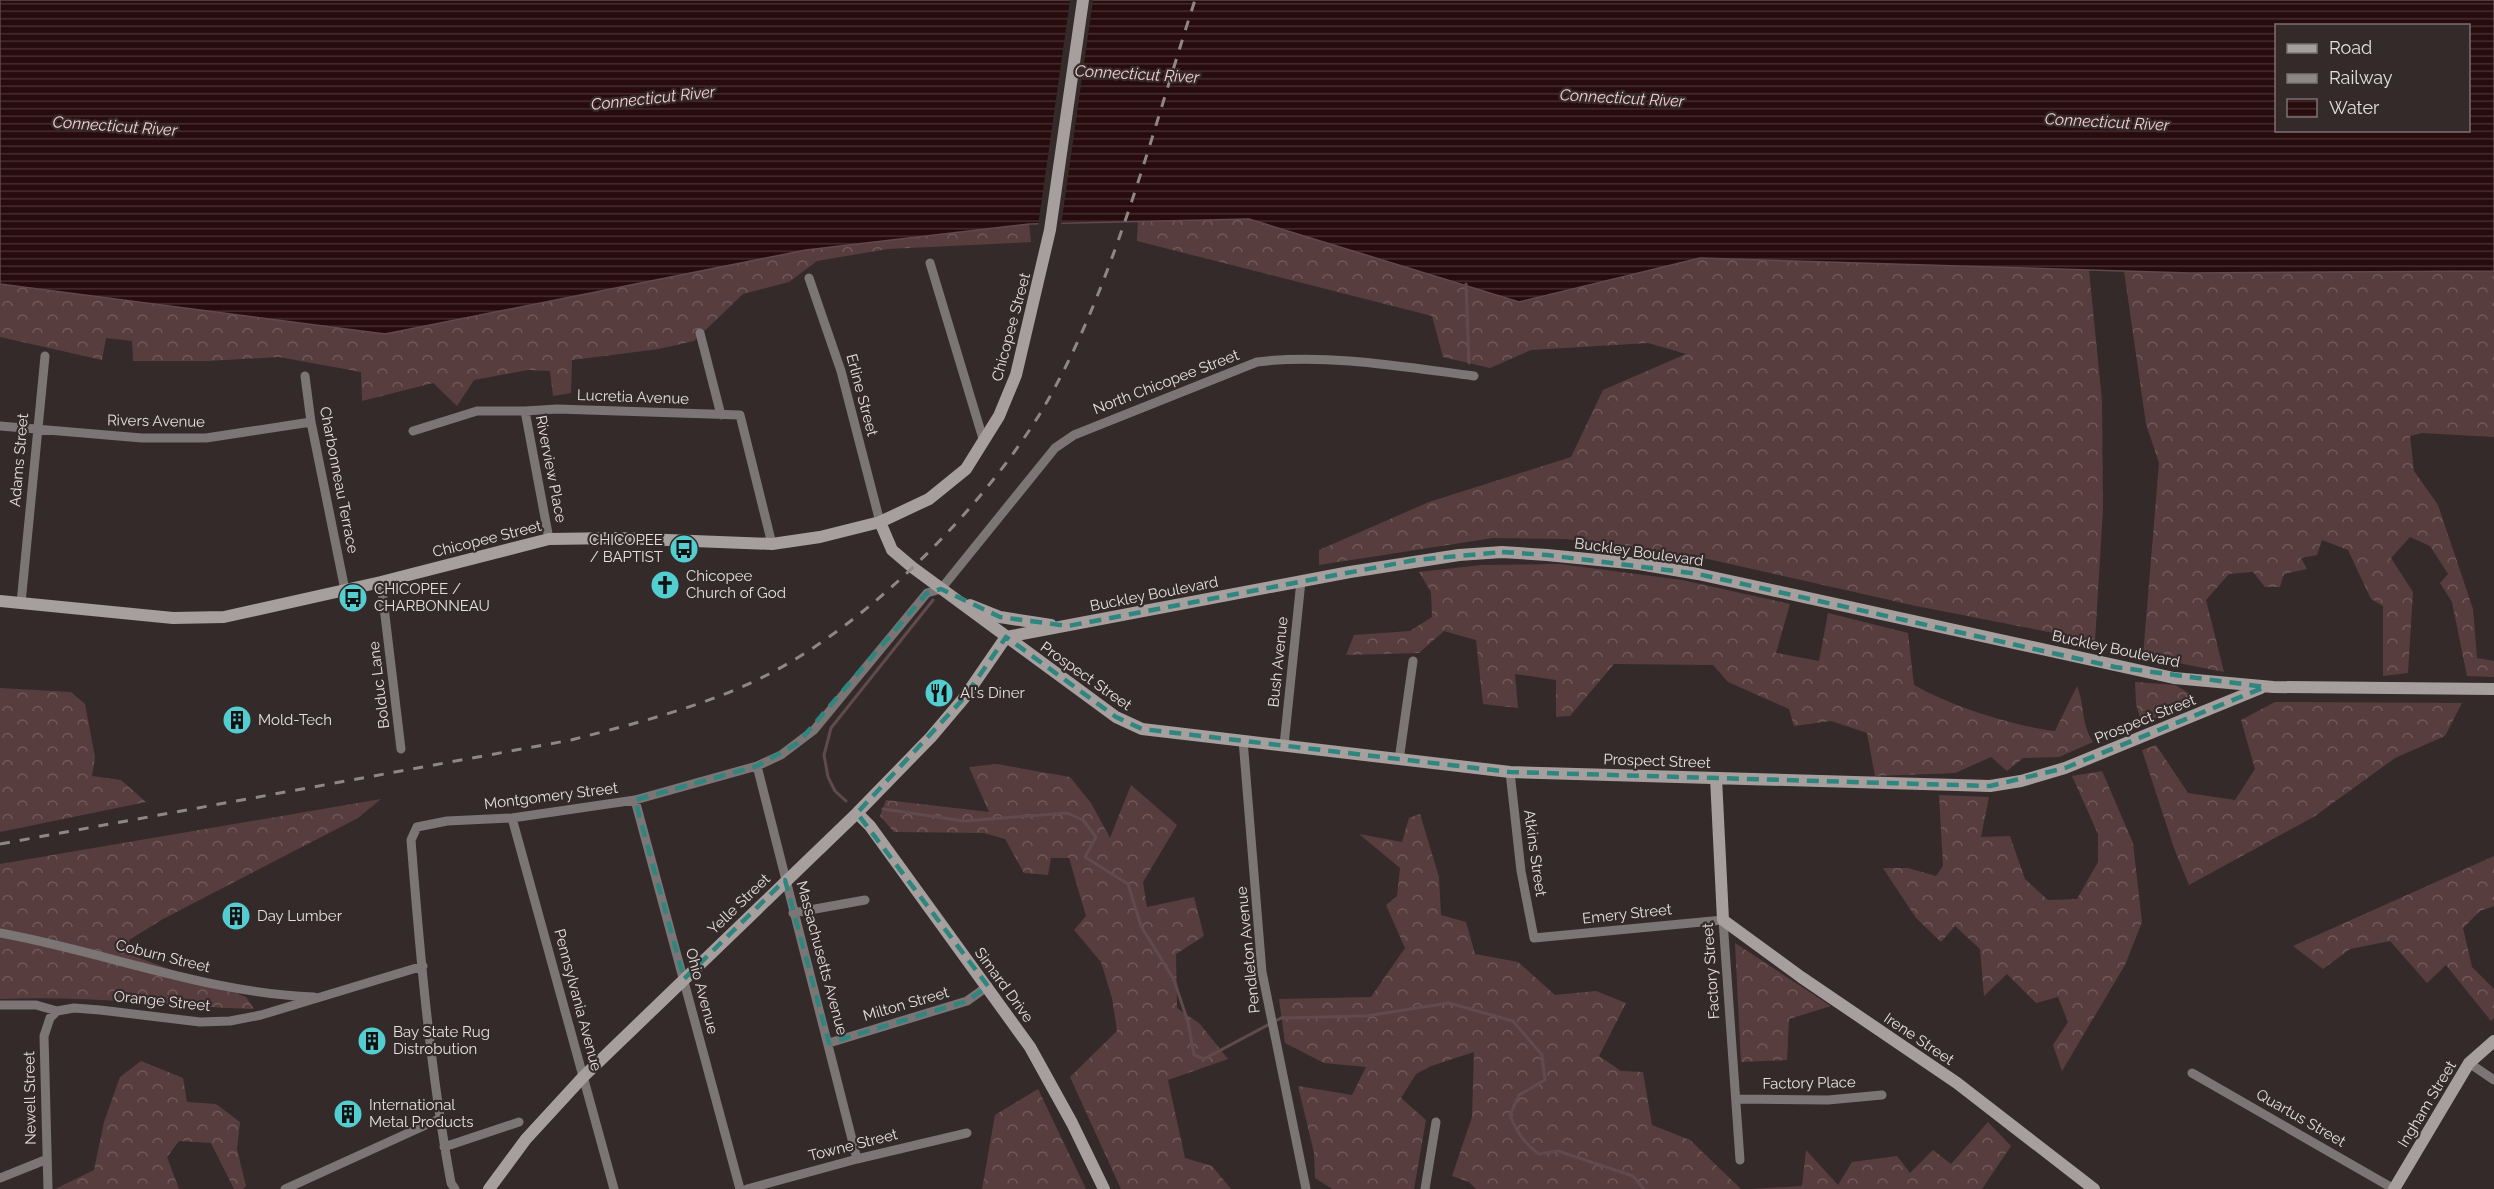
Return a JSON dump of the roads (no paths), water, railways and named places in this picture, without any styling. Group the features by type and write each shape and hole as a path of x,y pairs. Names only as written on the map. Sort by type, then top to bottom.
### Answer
{"main road":[{"name":"Chicopee Street","path":"0,602 173,618 224,617 264,610 381,582 549,539 617,538 772,544 820,537 880,522 929,499 953,482 966,469 999,416 1016,375 1050,230 1083,0"},
{"name":"Prospect Street","path":"880,522 892,550 940,589 1130,726 1510,772 1990,786 2021,782 2066,768 2265,687 2494,689"},
{"name":"Buckley Boulevard","path":"1006,637 1415,560 1502,552 1640,564 1768,588 2115,667 2174,678 2265,687"},
{"path":"954,598 1000,617 1068,626"},
{"name":"Yelle Street","path":"489,1189 526,1139 583,1077 910,760 964,698 1006,637"},
{"name":"Factory Street","path":"1716,778 1723,920"},
{"name":"Simard Drive","path":"857,813 870,826 1030,1047 1072,1123 1104,1189"},
{"name":"Irene Street","path":"1723,920 1801,977 1957,1083 2094,1189"},
{"name":"Ingham Street","path":"2394,1189 2469,1063 2494,1041"}],"street":[{"path":"930,263 984,442"},
{"name":"Erline Street","path":"809,278 841,370 880,522"},
{"path":"700,333 721,415"},
{"name":"Adams Street","path":"21,603 45,356"},
{"name":"North Chicopee Street","path":"940,589 1055,448 1074,435 1154,402 1257,362 1284,359 1474,376"},
{"name":"Charbonneau Terrace","path":"305,376 311,422 345,590"},
{"name":"Lucretia Avenue","path":"525,411 588,410 740,414 772,544"},
{"name":"Riverview Place","path":"413,431 477,411 525,411 549,539"},
{"name":"Rivers Avenue","path":"0,426 142,438 207,438 311,422"},
{"name":"Bush Avenue","path":"1284,745 1301,581"},
{"name":"Bolduc Lane","path":"381,582 401,749"},
{"name":"Montgomery Street","path":"454,1189 444,1147 431,1065 411,840 414,832 424,824 512,818 635,801 757,766 781,755 814,730 820,718 927,593 940,589"},
{"path":"1399,760 1413,661"},
{"name":"Pendleton Avenue","path":"1243,740 1262,972 1268,1011 1295,1126 1306,1189"},
{"name":"Massachusetts Avenue","path":"757,766 857,1159"},
{"name":"Atkins Street","path":"1510,772 1521,870 1534,938"},
{"name":"Ohio Avenue","path":"635,801 740,1189"},
{"name":"Pennsylvania Avenue","path":"512,818 614,1189"},
{"path":"793,913 865,900"},
{"name":"Emery Street","path":"1534,938 1723,920"},
{"name":"Factory Street","path":"1723,920 1740,1161"},
{"name":"Coburn Street","path":"0,933 191,980 280,996 321,997"},
{"name":"Orange Street","path":"0,1005 36,1005 57,1011 74,1008 200,1022 230,1021 261,1016 423,966"},
{"name":"Milton Street","path":"829,1043 967,1001 988,986"},
{"name":"Newell Street","path":"48,1189 45,1160 44,1036 50,1018 57,1011"},
{"path":"2469,1063 2494,1080"},
{"name":"Quartus Street","path":"2192,1072 2394,1189"},
{"name":"Factory Place","path":"1737,1099 1828,1100 1882,1095"},
{"path":"285,1189 439,1119"},
{"path":"444,1147 519,1122"},
{"path":"1425,1189 1436,1122"},
{"name":"Towne Street","path":"747,1189 857,1159 967,1133"},
{"path":"0,1178 45,1160"}],"water":[{"name":"Connecticut River","path":"0,0 2494,0 2494,271 2190,273 1700,258 1519,302 1249,219 1029,224 806,250 385,334 0,284"}],"waterway":[{"path":"1466,284 1469,363"},
{"path":"846,801 835,791 828,777 824,755 831,728 933,600"},
{"path":"883,809 964,821 1067,813 1083,820 1096,837 1085,857 1128,884 1141,926 1174,980 1188,1022 1194,1055 1204,1059 1281,1018 1366,1016 1449,1003 1513,1021 1542,1055 1545,1080 1519,1095 1510,1115 1515,1127 1529,1146 1539,1154 1558,1151 1633,1176 1644,1189"}],"railway":[{"path":"0,844 571,740 671,713 720,696 767,675 806,653 883,595 920,561 987,487 1041,412 1066,366 1110,264 1195,0"}],"place":[{"name":"CHICOPEE / BAPTIST","path":"684,549"},
{"name":"Chicopee Church of God","path":"665,585"},
{"name":"CHICOPEE / CHARBONNEAU","path":"353,598"},
{"name":"Al's Diner","path":"939,693"},
{"name":"Mold-Tech","path":"237,720"},
{"name":"Day Lumber","path":"236,916"},
{"name":"Bay State Rug Distrobution","path":"372,1041"},
{"name":"International Metal Products","path":"348,1114"}]}
